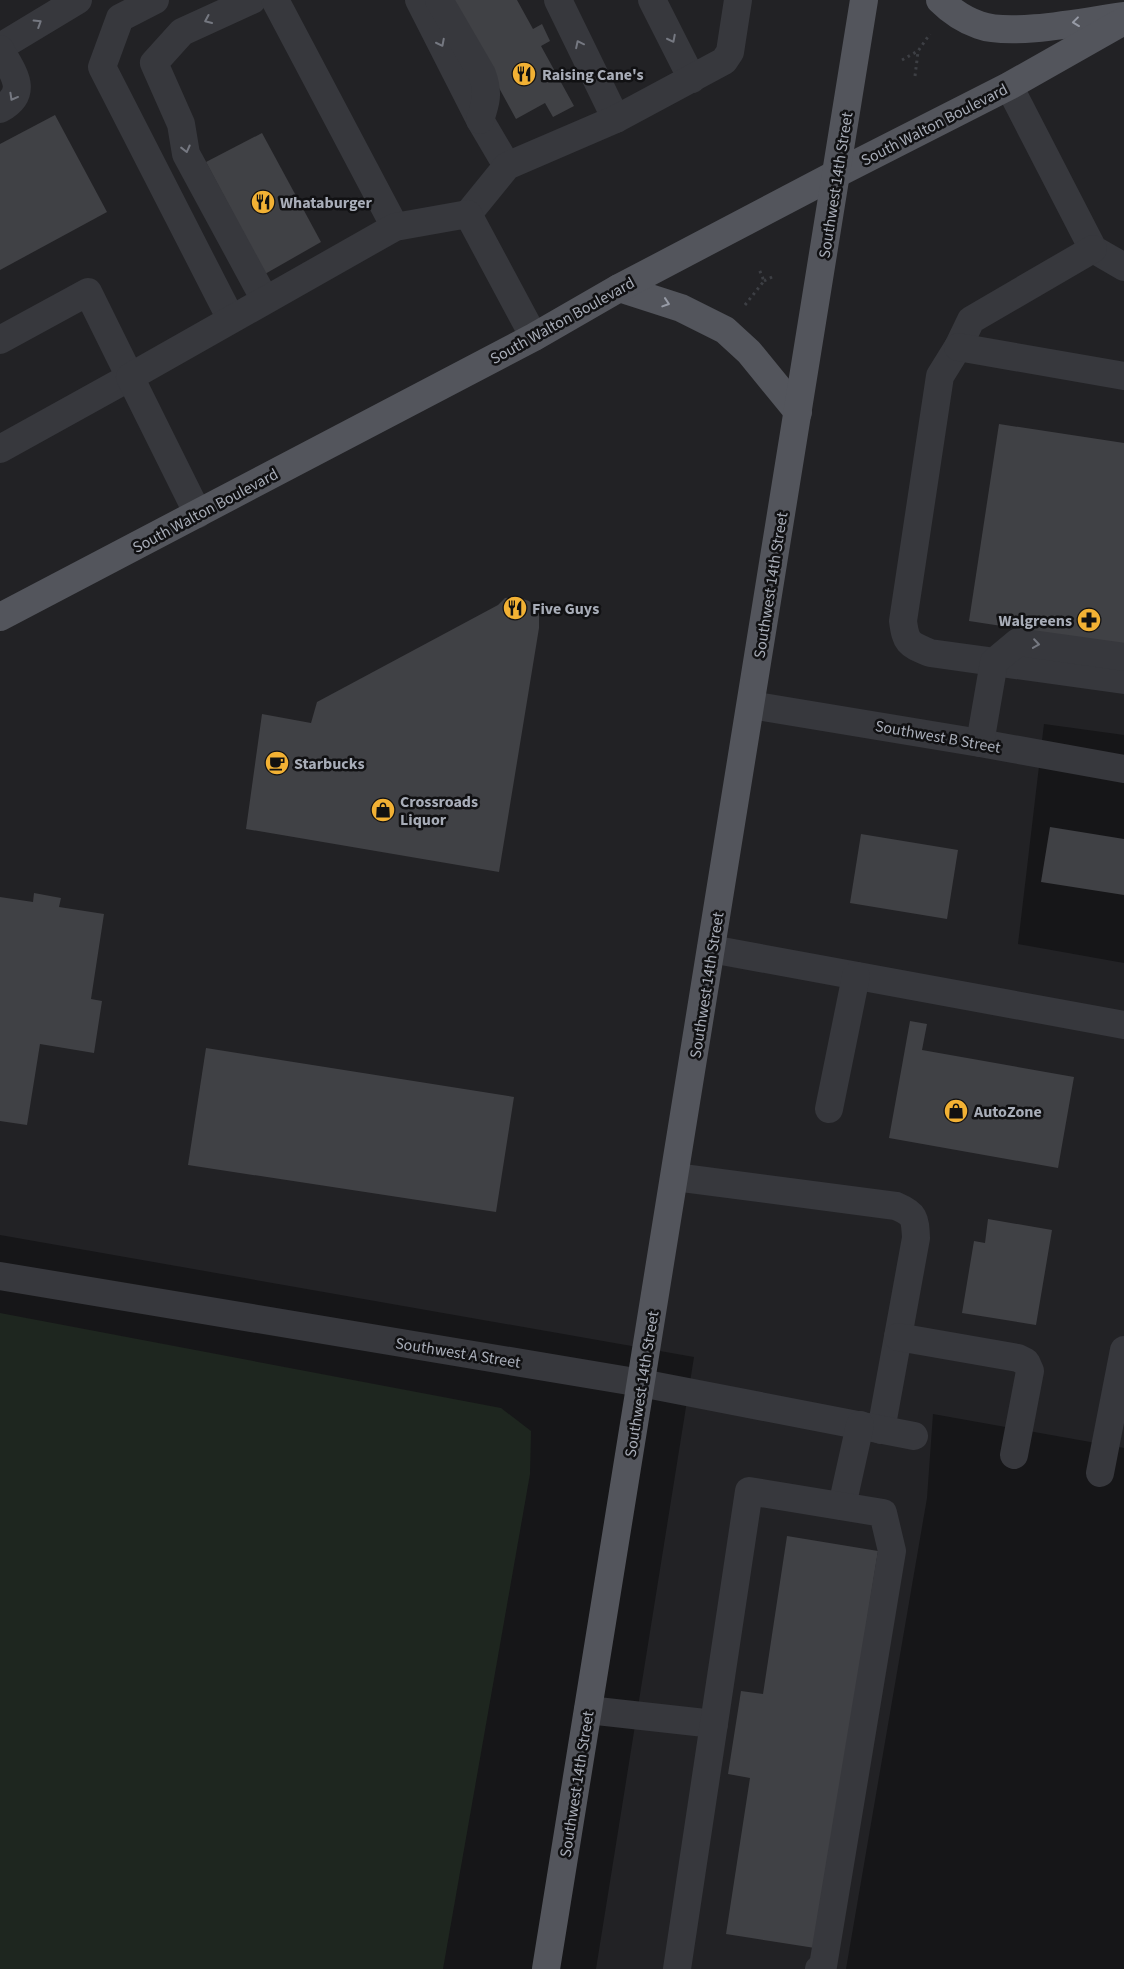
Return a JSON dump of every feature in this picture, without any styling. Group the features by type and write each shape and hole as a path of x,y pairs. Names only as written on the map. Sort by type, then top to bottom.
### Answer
{"main road":[{"name":"Southwest 14th Street","path":"546,1969 838,173 864,0"},
{"path":"940,0 949,9 980,26 1017,30 1124,16"},
{"name":"South Walton Boulevard","path":"0,617 534,337 619,288 1009,86 1124,21"},
{"path":"619,288 681,308 725,330 749,352 798,412"}],"street":[{"path":"0,109 10,103 16,94 18,83 0,48 78,0"},
{"path":"155,0 120,18 102,67 231,320"},
{"path":"252,0 182,32 154,62 181,124 186,154 265,300"},
{"path":"275,0 395,227"},
{"path":"419,0 480,120 507,166"},
{"path":"439,0 482,74 487,88 486,103 480,120"},
{"path":"558,0 616,119"},
{"path":"652,0 692,79"},
{"path":"0,449 395,227 468,214 507,166 616,119 724,61 730,52 738,0"},
{"path":"1009,86 1093,249 1124,267"},
{"path":"468,214 534,337"},
{"path":"1093,249 971,320 958,347 940,376 903,621 905,638 915,647 930,653 1124,680"},
{"path":"0,340 88,292 198,514"},
{"path":"958,347 1124,376"},
{"path":"980,743 994,662 1018,642 1124,657"},
{"name":"Southwest B Street","path":"751,705 1124,769"},
{"path":"711,949 1124,1025"},
{"path":"830,1109 856,976"},
{"path":"675,1177 896,1206 909,1212 915,1220 916,1238 898,1337 870,1428 842,1506"},
{"name":"Southwest A Street","path":"0,1276 641,1383 914,1436"},
{"path":"898,1337 1018,1358 1026,1362 1030,1371 1014,1455"},
{"path":"1100,1473 1124,1350"},
{"path":"677,1969 749,1491 883,1513 892,1551 823,1966 819,1969"},
{"path":"588,1710 714,1724"}],"path":[{"path":"915,76 918,52 933,30"},
{"path":"902,60 918,52"},
{"path":"759,269 764,281"},
{"path":"743,307 764,281 774,276"}],"shaded area":[{"path":"0,0 1124,0 1124,735 1044,724 1018,944 1124,963 1124,1448 933,1414 927,1498 846,1969 596,1969 694,1357 0,1235"},
{"path":"0,1313 501,1408 531,1431 530,1474 443,1969 0,1969"}],"building":[{"name":"Raising Cane's","path":"451,0 517,0 533,29 542,24 550,41 541,46 574,106 553,117 545,103 516,119"},
{"path":"55,115 107,212 0,270 0,144"},
{"name":"Whataburger","path":"262,133 321,242 265,274 206,162"},
{"name":"Walgreens","path":"999,424 1124,443 1124,645 969,621"},
{"path":"517,597 529,601 534,606 539,614 539,628 499,872 246,829 262,714 311,723 317,702 498,605 505,598"},
{"path":"1050,827 1124,839 1124,895 1041,882"},
{"path":"861,834 958,850 947,919 850,903"},
{"path":"34,893 61,898 59,907 104,914 91,999 102,1001 94,1053 40,1044 27,1125 0,1121 0,897 33,902"},
{"path":"910,1021 927,1024 922,1050 1074,1077 1058,1168 889,1138"},
{"path":"206,1048 514,1097 496,1212 188,1165"},
{"path":"988,1219 1052,1230 1036,1325 962,1313 974,1241 985,1243"},
{"path":"787,1536 878,1551 815,1948 726,1934 750,1778 728,1774 741,1691 763,1694"}],"place":[{"name":"Raising Cane's","path":"524,74"},
{"name":"Whataburger","path":"263,202"},
{"name":"Five Guys","path":"515,608"},
{"name":"Walgreens","path":"1089,620"},
{"name":"Starbucks","path":"277,763"},
{"name":"Crossroads Liquor","path":"383,810"},
{"name":"AutoZone","path":"956,1111"}]}
